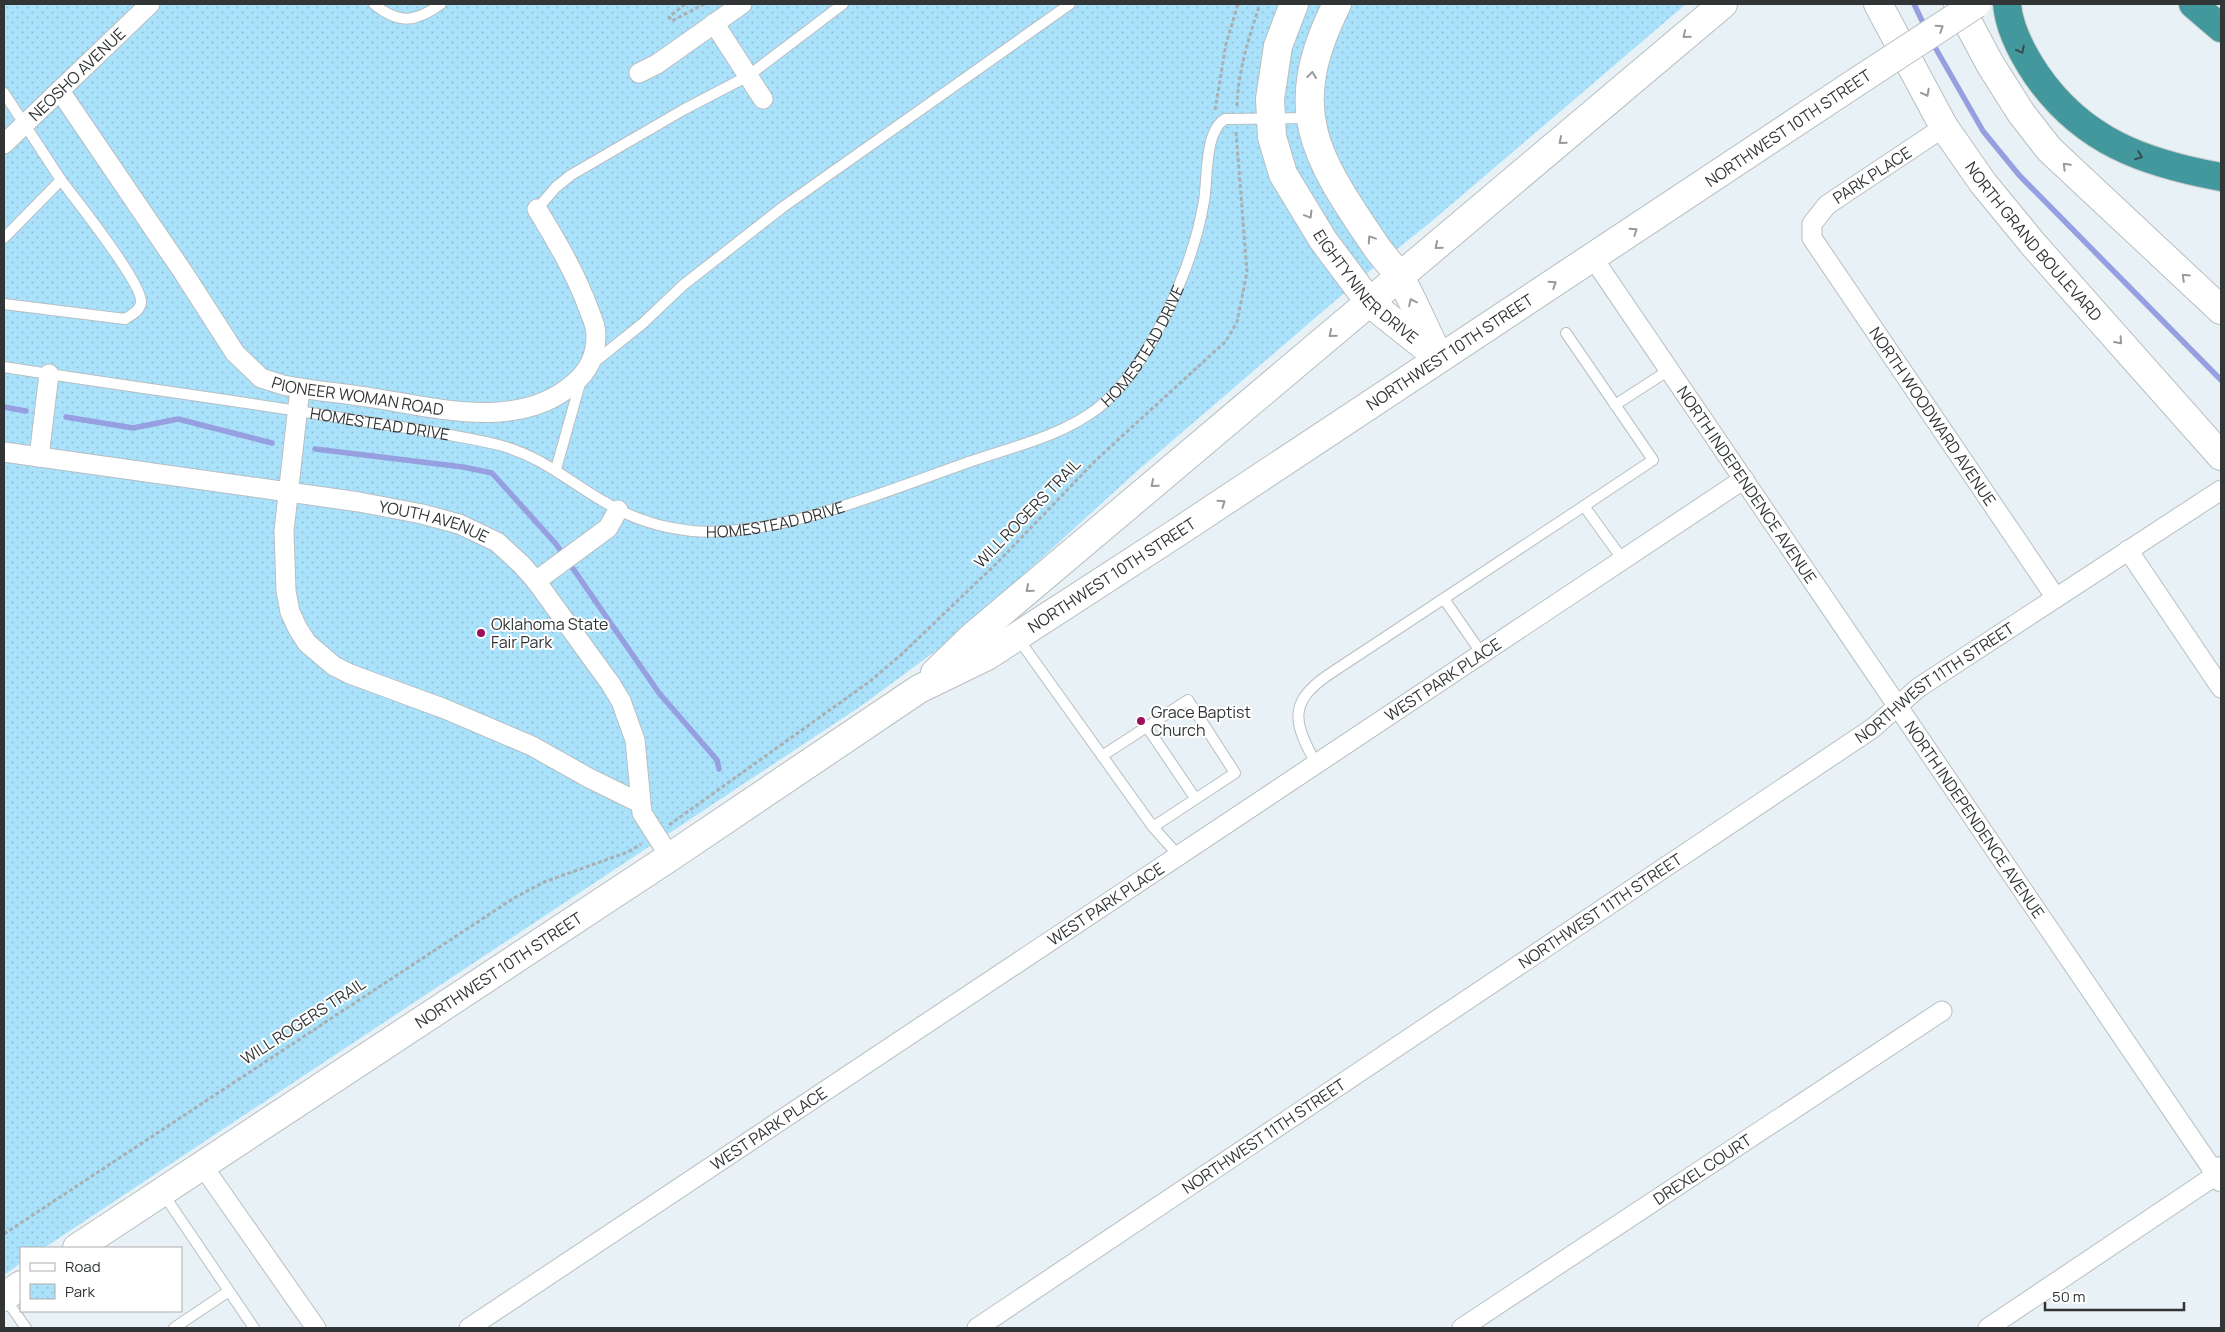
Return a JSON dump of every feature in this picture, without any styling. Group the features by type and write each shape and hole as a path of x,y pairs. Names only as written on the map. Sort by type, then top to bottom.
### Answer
{"highway":[{"path":"2007,4 2017,42 2028,62 2058,103 2078,121 2121,148 2160,164 2221,177"},
{"path":"2193,4 2221,28"}],"main road":[{"name":"EIGHTY NINER DRIVE","path":"1294,4 1278,46 1273,72 1269,119 1272,137 1283,174 1323,240 1370,303 1439,358"},
{"name":"EIGHTY NINER DRIVE","path":"1337,4 1324,30 1313,62 1309,96 1312,132 1324,164 1360,224 1400,278 1439,358"},
{"name":"NORTHWEST 10TH STREET","path":"918,689 971,638 1723,4"},
{"name":"NORTH GRAND BOULEVARD","path":"1878,4 1944,127 1983,183 2033,244 2221,456"},
{"path":"1958,4 1990,64 2021,113 2049,149 2221,310"},
{"name":"NORTHWEST 10TH STREET","path":"79,1247 670,857 918,689 987,656 1181,530 1976,4"},
{"path":"4,1297 20,1287"}],"street":[{"name":"NEOSHO AVENUE","path":"4,144 150,4"},
{"path":"639,73 657,64 742,4"},
{"path":"714,23 763,99"},
{"name":"PIONEER WOMAN ROAD","path":"60,91 183,272 235,353 246,366 261,378 300,388 489,413 527,409 550,401 586,371"},
{"name":"PARK PLACE","path":"1811,232 1812,224 1827,205 1944,127"},
{"path":"537,209 575,275 592,318 596,333 586,371"},
{"name":"NORTH WOODWARD AVENUE","path":"1811,232 1822,255 2056,598"},
{"name":"NORTH INDEPENDENCE AVENUE","path":"1593,258 2220,1176"},
{"path":"39,457 50,374"},
{"path":"300,388 284,531 286,591 290,612 298,629 320,656 350,674 445,709 532,746 588,778 640,803"},
{"name":"YOUTH AVENUE","path":"4,452 368,504 422,514 459,524 497,542 522,564 536,581 610,683 621,702 635,740 640,803 646,822 670,857"},
{"name":"WEST PARK PLACE","path":"469,1328 1744,479"},
{"name":"NORTHWEST 11TH STREET","path":"977,1328 1873,728 1918,688 2221,490"},
{"path":"536,581 608,528 618,510"},
{"path":"2128,550 2221,688"},
{"name":"DREXEL COURT","path":"1462,1328 1942,1011"},
{"path":"202,1165 316,1328"},
{"path":"1988,1328 2220,1176"}],"lane":[{"path":"374,4 388,14 401,19 413,19 426,14 441,4"},
{"path":"537,209 556,187 571,175 683,110 748,76 843,4"},
{"path":"556,469 586,371 642,324 682,286 783,207 1070,4"},
{"path":"4,93 62,180 122,263 138,289 141,303 137,312 125,319 4,304"},
{"path":"1220,122 1232,118 1311,118"},
{"name":"HOMESTEAD DRIVE","path":"4,368 297,410 497,445 538,458 618,510 651,522 688,530 719,532 758,528 876,494 1048,435 1089,415 1101,406 1124,381 1156,332 1178,288 1200,226 1213,131 1220,122"},
{"path":"4,238 62,180"},
{"path":"1316,764 1303,739 1298,722 1305,693 1328,675 1653,460 1566,333"},
{"path":"1615,405 1669,370"},
{"path":"1584,506 1623,560"},
{"path":"1444,599 1482,654"},
{"path":"1017,636 1153,827 1178,855"},
{"path":"1102,756 1188,700 1235,773 1153,827"},
{"path":"1147,726 1195,798"},
{"path":"162,1192 254,1328"},
{"path":"174,1328 229,1292"},
{"path":"4,1297 26,1328"}],"path":[{"path":"685,4 669,17 672,21 702,5"},
{"path":"1220,122 1214,107 1226,44 1238,4"},
{"path":"1237,90 1244,57 1260,4"},
{"name":"WILL ROGERS TRAIL","path":"678,819 869,682 902,654 998,562 1096,460 1226,341 1240,314 1247,272 1235,142"},
{"name":"WILL ROGERS TRAIL","path":"4,1234 514,898 544,882 628,852"}],"green space":[{"name":"Oklahoma State Fair Park","path":"4,4 1686,4 1432,221 1371,270 1136,472 976,618 941,647 861,706 46,1247 20,1247 20,1264 4,1275"}],"waterway":[{"path":"1914,4 1926,29"},
{"path":"1932,42 1983,131 2019,175 2221,380"},
{"path":"4,407 26,411"},
{"path":"66,417 133,428 178,419 272,443"},
{"path":"315,449 463,467 492,473 556,544 659,693 717,760 719,769"}],"place":[{"name":"Oklahoma State Fair Park","path":"481,633"},
{"name":"Grace Baptist Church","path":"1141,721"}]}
